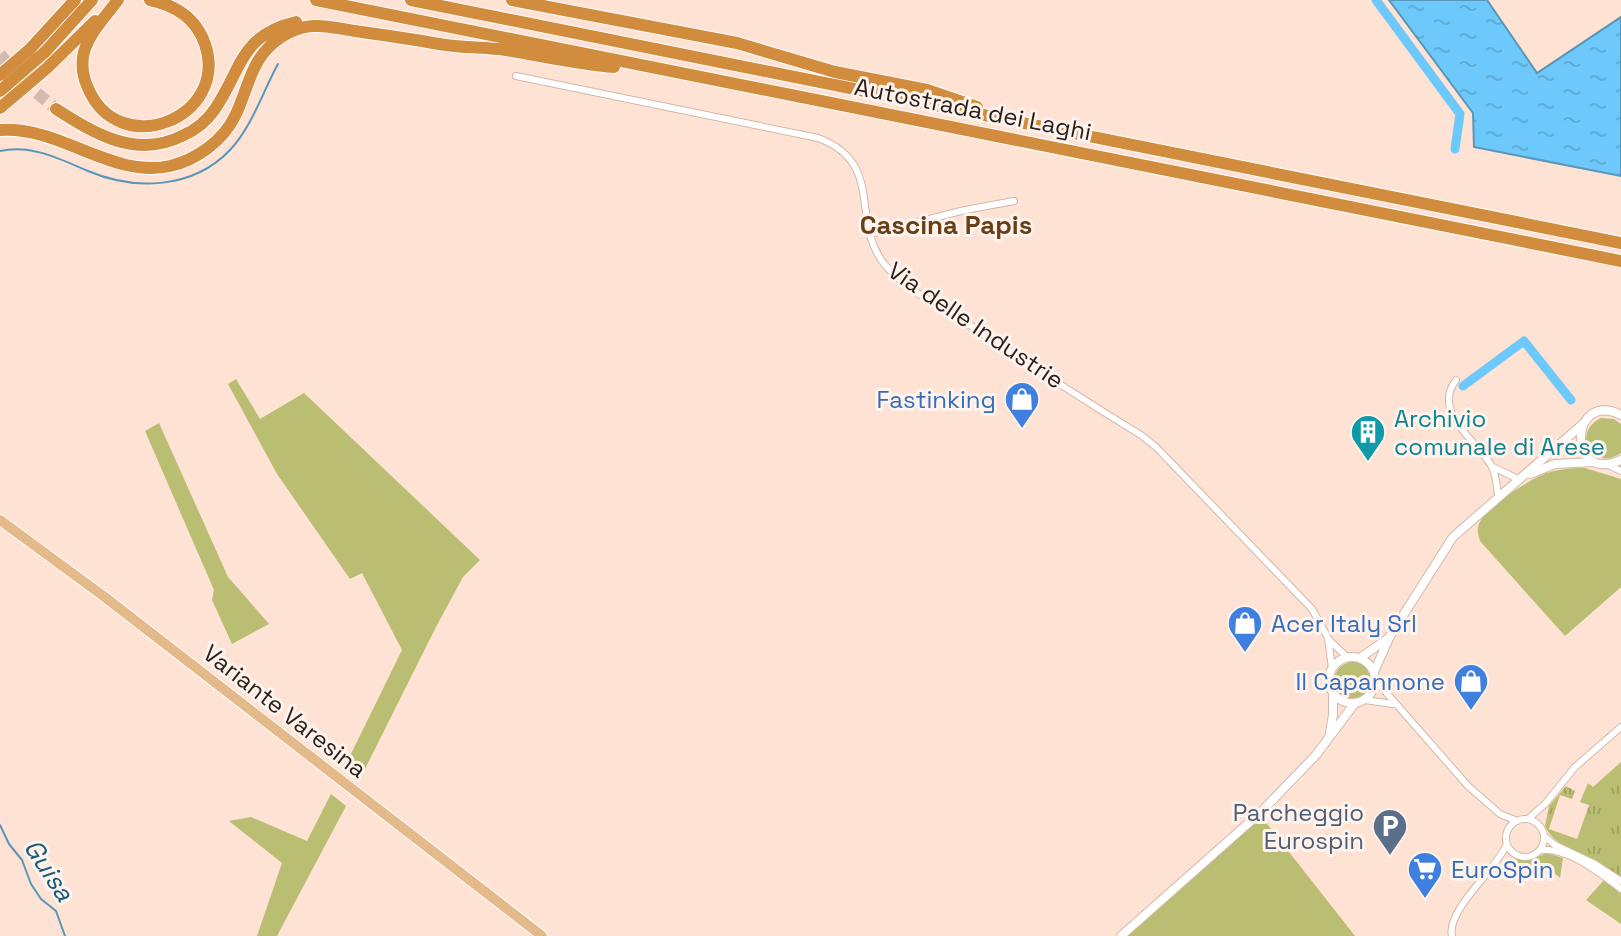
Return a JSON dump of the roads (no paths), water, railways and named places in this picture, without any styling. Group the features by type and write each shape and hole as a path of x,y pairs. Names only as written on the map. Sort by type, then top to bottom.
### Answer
{"highway":[{"path":"0,75 30,49 75,0"},
{"path":"0,91 45,52 92,0"},
{"path":"0,108 98,21 115,0"},
{"path":"98,21 83,60 86,82 92,96 103,110 118,121 147,126 167,122 185,112 201,93 206,79 207,57 201,36 186,15 169,5 150,0"},
{"name":"Autostrada dei Laghi","path":"316,0 1621,261"},
{"name":"Autostrada dei Laghi","path":"411,0 1621,243"},
{"path":"512,0 737,43 856,78 927,90 1033,125"},
{"path":"554,0 648,25"},
{"path":"56,109 113,141 134,146 177,139 200,125 219,102 242,56 260,39 281,27 305,21 321,21 450,46 508,50 571,63 673,72"},
{"path":"0,130 37,132 123,164 153,168 171,166 200,153 224,133 235,116 257,61 272,43 286,34 320,26 408,37"}],"main road":[{"name":"Variante Varesina","path":"0,520 106,598 542,936"}],"street":[{"name":"Via delle Industrie","path":"516,76 831,143 849,155 858,170 870,234 881,260 900,279 1156,447 1301,596 1328,638 1347,657"},
{"path":"870,234 1014,201"},
{"path":"1456,380 1447,393 1448,408 1493,467 1518,479 1555,464 1621,460"},
{"path":"1333,693 1343,701 1355,703 1371,695 1390,636 1444,549 1465,525 1598,412 1619,413"},
{"path":"1584,423 1580,443 1586,455 1621,471"},
{"path":"1493,467 1498,495"},
{"path":"1328,738 1333,715 1333,693 1329,681 1332,668 1347,657 1360,658 1390,636"},
{"name":"Via delle Industrie","path":"1328,638 1332,668"},
{"path":"1360,658 1456,773 1500,814 1517,821 1528,819 1545,804 1575,767 1621,727"},
{"path":"1365,700 1397,705"},
{"path":"1121,936 1241,832 1306,766 1355,703"},
{"path":"1539,825 1545,804"},
{"path":"1452,936 1453,920 1507,844 1507,831 1500,814"},
{"path":"1528,819 1539,825 1544,836 1555,845 1595,864 1621,881"},
{"path":"1507,831 1517,821"},
{"path":"1540,850 1544,836"},
{"path":"1507,844 1513,853"},
{"path":"1500,857 1513,853 1530,856 1540,850 1552,850 1602,875 1621,889"}],"water":[{"path":"1389,0 1487,0 1537,73 1621,17 1621,176 1474,147 1473,113"}],"waterway":[{"path":"1376,0 1460,114 1455,149"},
{"path":"0,151 34,151 125,182 163,183 181,179 215,163 238,141 278,64"},
{"path":"1463,386 1524,341 1571,400"},
{"name":"Guisa","path":"0,825 9,844 22,860 31,884 41,899 56,911 65,936"}],"tunnel":[{"path":"0,54 19,78 56,109"}],"place":[{"name":"Fastinking","path":"1022,430"},
{"name":"Archivio comunale di Arese","path":"1368,463"},
{"name":"Acer Italy Srl","path":"1245,654"},
{"name":"Il Capannone","path":"1471,712"},
{"name":"Parcheggio Eurospin","path":"1390,857"},
{"name":"EuroSpin","path":"1425,900"}],"district":[{"name":"Cascina Papis","path":"946,225"}]}
